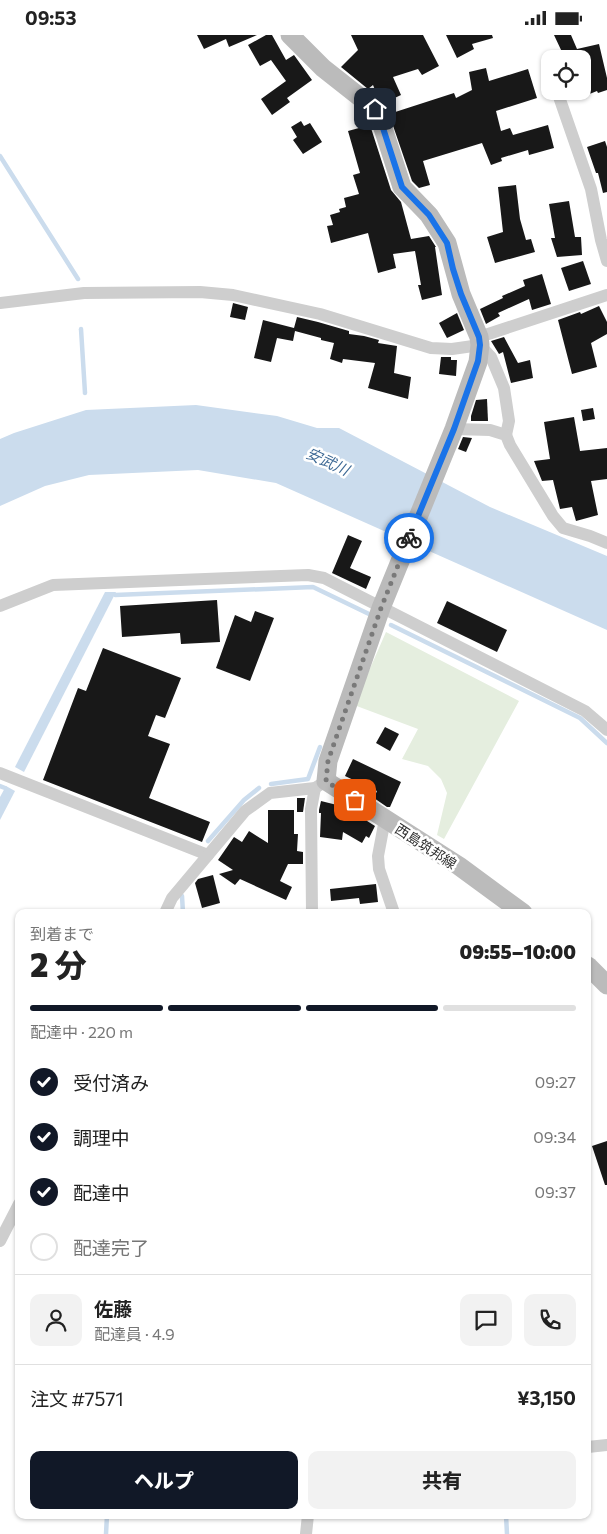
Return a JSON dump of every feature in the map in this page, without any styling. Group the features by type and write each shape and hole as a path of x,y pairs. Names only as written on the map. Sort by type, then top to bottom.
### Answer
{"main road":[{"path":"290,35 323,68 375,109 402,187 429,215 447,243 461,294 479,341 478,361 454,429 381,608 320,784"},
{"name":"西島筑邦線","path":"320,784 385,819 459,866 518,909"},
{"path":"591,969 607,985"}],"street":[{"path":"560,100 591,189 607,261"},
{"path":"0,303 84,293 200,292 233,295 320,313 431,348 452,349 607,295"},
{"path":"479,341 491,357 504,388 509,421 506,435 510,445 553,517 563,529 590,536 607,543"},
{"path":"454,429 490,430 506,435"},
{"path":"0,606 53,585 308,575 324,579 585,711 607,730"},
{"path":"0,773 208,855"},
{"path":"166,909 172,898 245,811 270,793 320,784"},
{"path":"312,909 311,809 320,784"},
{"path":"385,819 378,856 379,869 393,909"},
{"path":"0,1241 15,1212"},
{"path":"591,1447 607,1445"},
{"path":"306,1534 308,1519"}],"green space":[{"path":"386,632 519,701 444,839 437,835 447,793 441,779 428,766 402,759 418,729 354,705"}],"water":[{"name":"安武川","path":"196,405 277,416 317,428 339,428 490,507 607,556 607,630 276,483 198,470 89,475 45,486 0,506 0,439 86,410"},
{"path":"105,592 116,592 24,772 15,767"},
{"path":"6,786 15,791 0,820 0,797"}],"building":[{"path":"197,35 257,35 229,47 226,39 204,49"},
{"path":"266,35 272,35 286,60 294,55 312,80 287,98 290,102 272,115 261,99 286,81 271,60 260,66 248,45"},
{"path":"351,35 423,35 439,66 422,75 418,69 393,77 401,95 384,103 378,97 373,85 368,89 341,67 358,50"},
{"path":"446,35 492,35 493,38 472,44 474,49 457,58"},
{"path":"554,35 571,35 577,49 599,44 607,78 607,90 591,93 591,50 561,50"},
{"path":"486,68 489,81 528,69 537,98 496,111 501,131 510,128 513,135 548,125 554,148 529,155 528,150 501,158 502,161 491,165 482,143 423,161 430,185 419,188 412,181 389,114 454,93 456,98 472,90 469,72"},
{"path":"301,121 304,126 310,123 322,142 303,154 293,140 297,137 291,127"},
{"path":"370,125 391,190 401,202 411,239 429,236 436,247 442,295 422,300 418,285 421,285 415,251 393,254 396,268 378,273 368,233 331,243 327,226 333,225 330,215 340,212 339,209 346,207 344,198 359,194 353,175 360,173 348,131"},
{"path":"605,141 607,147 607,192 603,193 598,173 596,173 587,147"},
{"path":"516,185 520,219 526,240 531,239 535,252 495,263 487,237 503,232 498,187"},
{"path":"569,201 575,237 581,237 582,255 557,257 551,238 555,238 549,204"},
{"path":"583,261 591,284 569,291 561,268"},
{"path":"542,274 551,304 532,310 529,299 498,313 500,316 486,324 480,309 503,298 502,296 525,286 523,280"},
{"path":"233,303 248,307 245,320 230,317"},
{"path":"599,306 607,322 607,334 591,343 597,367 572,374 558,320 580,312 581,314"},
{"path":"457,313 464,330 447,338 439,323"},
{"path":"297,317 349,331 349,334 379,340 378,343 397,346 394,373 411,377 408,399 368,388 375,363 343,359 342,363 330,359 334,343 295,331 293,341 277,338 271,362 254,358 263,320 294,328"},
{"path":"504,337 518,363 530,360 533,378 511,383 503,352 499,354 491,341"},
{"path":"441,357 451,357 451,360 457,360 456,376 439,374"},
{"path":"487,399 488,421 471,421 476,400"},
{"path":"593,408 595,419 583,421 581,410"},
{"path":"574,417 580,451 607,448 607,479 591,481 598,515 576,521 572,507 560,509 553,480 542,481 534,461 550,459 544,422"},
{"path":"463,437 472,438 466,452 458,449"},
{"path":"348,535 362,541 350,568 371,577 366,589 332,573"},
{"path":"217,600 220,642 181,644 180,633 122,637 120,606"},
{"path":"447,601 507,630 497,652 437,623"},
{"path":"255,611 274,618 250,681 216,668 235,615 251,622"},
{"path":"103,648 181,678 165,718 156,715 148,736 170,744 149,798 210,822 202,842 43,780 78,688 86,691"},
{"path":"385,727 399,734 390,751 376,743"},
{"path":"353,759 401,782 390,807 374,798 377,791 345,776"},
{"path":"297,798 305,798 303,812 297,812"},
{"path":"321,801 345,807 375,826 369,838 366,836 362,843 343,832 342,840 320,837 321,813 319,813 319,810"},
{"path":"268,810 294,810 294,834 298,834 297,851 303,852 303,864 288,864 280,881 292,887 286,900 240,879 235,885 219,874 233,870 218,860 234,837 242,842 249,831 268,843"},
{"path":"213,875 220,903 202,908 195,883 198,879"},
{"path":"376,884 378,902 360,904 359,898 331,901 330,889"},
{"path":"607,1141 607,1185 605,1185 592,1146"}],"waterway":[{"path":"0,156 78,279"},
{"path":"81,329 85,393"},
{"path":"115,595 313,587 369,614"},
{"path":"391,625 580,718 607,743"},
{"path":"271,784 308,779 320,747"},
{"path":"0,786 5,788"},
{"path":"208,841 244,800 259,788"},
{"path":"182,896 183,909"},
{"path":"106,1534 107,1519"},
{"path":"506,1519 507,1534"}],"way so far":[{"path":"355,800 326,781 328,761 381,608 409,538"}],"route":[{"path":"375,109 402,187 429,215 447,243 461,294 479,337 480,345 478,361 454,429 409,538"}]}
